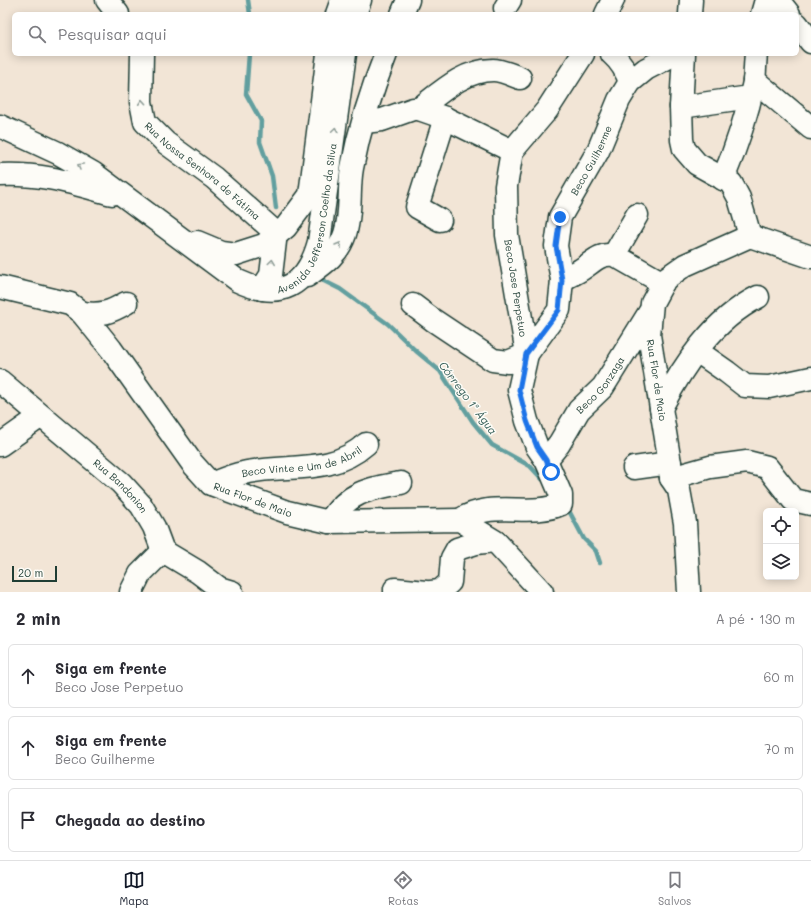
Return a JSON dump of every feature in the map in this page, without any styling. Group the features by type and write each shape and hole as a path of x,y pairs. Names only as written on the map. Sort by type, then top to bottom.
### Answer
{"street":[{"path":"107,0 116,12"},
{"path":"338,12 342,0"},
{"path":"356,12 360,0"},
{"path":"403,12 408,0"},
{"path":"607,12 613,0"},
{"path":"690,12 691,0"},
{"path":"763,12 766,0"},
{"path":"778,0 787,12"},
{"path":"799,27 811,42"},
{"name":"Rua Nossa Senhora de Fátima","path":"142,56 141,102 145,122 166,143 281,230"},
{"name":"Avenida Jefferson Coelho da Silva","path":"0,126 58,153 93,173 123,197 162,223 232,264 251,286 262,289 276,290 301,280 314,260 319,242 319,110 328,56"},
{"name":"Avenida Jefferson Coelho da Silva","path":"232,264 264,244 320,202 345,56"},
{"path":"301,280 329,261 345,235 349,213 352,168 364,122 385,56"},
{"path":"364,122 382,120 413,109 419,109 445,118 512,151 547,110 582,56"},
{"path":"614,56 623,66 630,82"},
{"name":"Beco Guilherme","path":"526,354 559,310 562,280 556,246 560,217 598,151 619,100 630,82 646,69 671,56"},
{"path":"684,56 681,108 682,140 684,149 697,164 731,183 739,198 750,236 811,257"},
{"path":"723,179 733,155 752,88 756,56"},
{"path":"419,109 452,84 470,74 494,69 520,78"},
{"path":"681,108 752,88 811,128"},
{"path":"440,220 417,207 445,118"},
{"name":"Beco Jose Perpetuo","path":"460,520 470,513 491,509 551,509 561,504 561,495 546,460 537,447 527,421 519,390 526,354 507,235 506,186 512,151"},
{"name":"Avenida Jefferson Coelho da Silva","path":"0,175 22,174 50,177 123,197"},
{"path":"320,202 335,208 342,199 351,181"},
{"path":"614,255 637,215"},
{"path":"262,289 270,275 281,230"},
{"name":"Rua Flor de Maio","path":"689,592 685,523 679,490 670,471 649,335 652,303 666,279 685,265 750,236"},
{"path":"562,280 583,268 597,257 614,255 663,283"},
{"name":"Rua Flor de Maio","path":"0,287 70,304 82,314 112,348 188,457 211,484 287,512 329,522 460,520"},
{"path":"661,408 672,386 696,351 718,324 737,309 758,297"},
{"path":"82,314 97,315 110,312 126,303"},
{"path":"413,305 493,360 508,362 526,354"},
{"name":"Beco Gonzaga","path":"546,460 559,444 579,410 603,387 652,309"},
{"path":"696,351 745,386 769,387 811,378"},
{"name":"Rua Bandonion","path":"0,380 121,483 141,505 154,527 163,551"},
{"path":"0,445 41,416"},
{"name":"Beco Vinte e Um de Abril","path":"211,484 243,473 320,466 344,460 354,455 366,444"},
{"path":"634,468 670,471 747,462 767,467 774,478 783,486 792,500 811,504"},
{"path":"329,522 339,507 370,489 401,483"},
{"path":"460,520 494,541 524,571 542,592"},
{"path":"431,592 440,591 450,582 452,558 457,549 467,545 494,541"},
{"path":"131,592 140,574 163,551 198,572 219,588 232,592"},
{"path":"395,592 396,589 426,592"}],"waterway":[{"name":"Córrego 1ª Água","path":"248,0 250,12"},
{"name":"Córrego 1ª Água","path":"249,56 246,94 261,121 260,142 272,176 276,208"},
{"name":"Córrego 1ª Água","path":"324,281 340,289 388,324 416,351 440,371 473,422 492,445 530,466 542,479"},
{"name":"Córrego 1ª Água","path":"567,507 584,539 596,551 600,563"}],"route":[{"path":"551,472 546,460 537,447 527,421 519,390 526,354 559,310 562,280 556,246 560,217"}]}
